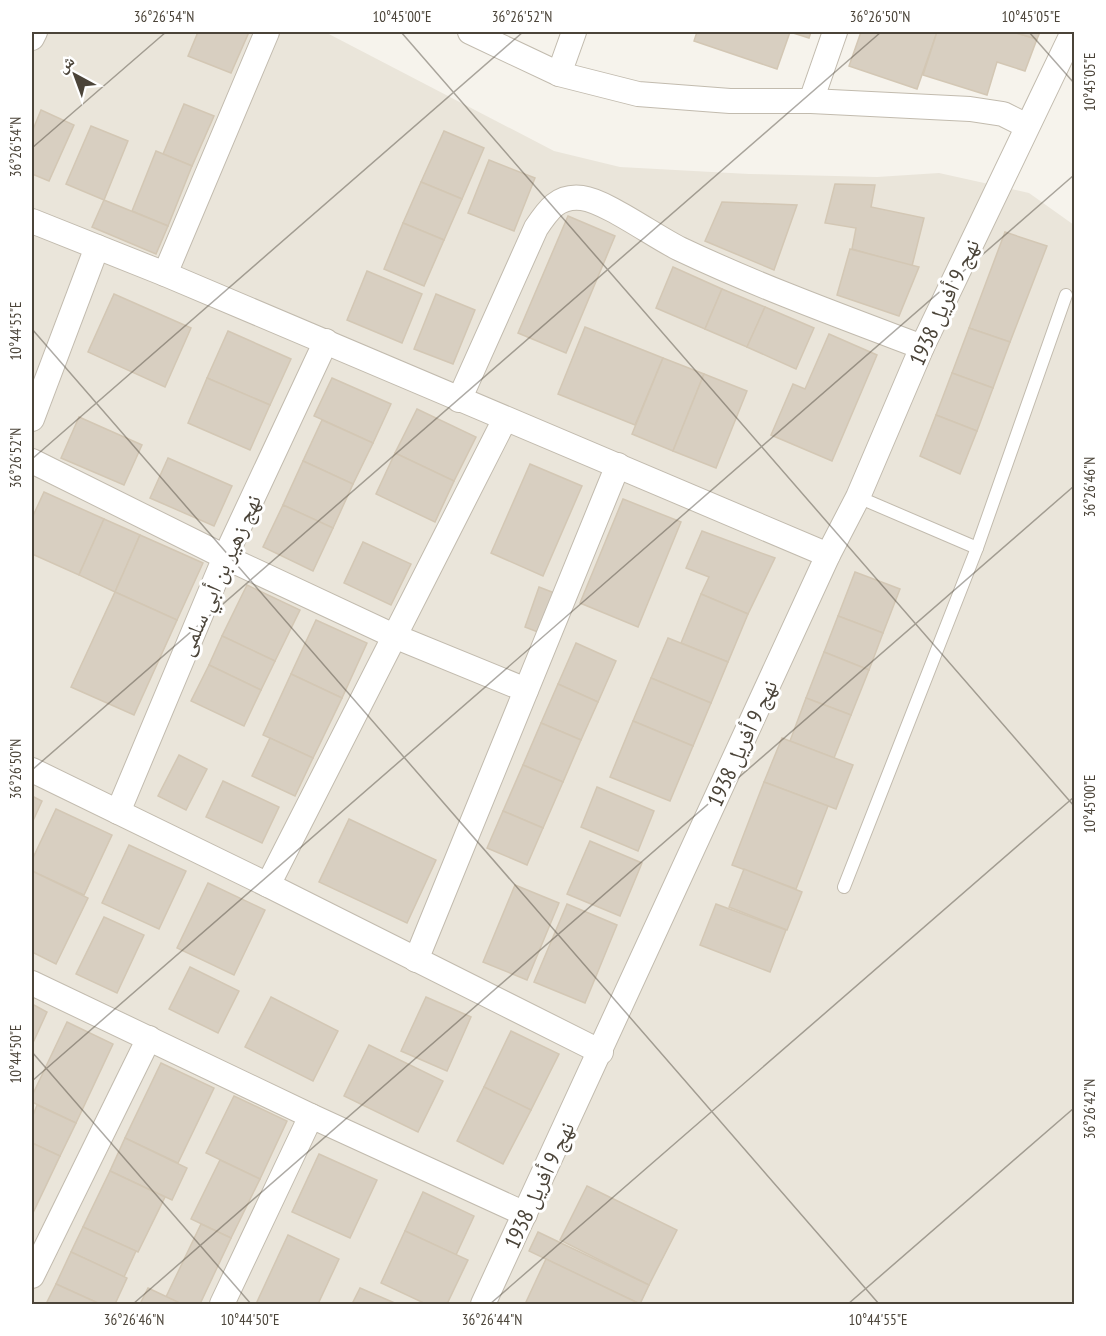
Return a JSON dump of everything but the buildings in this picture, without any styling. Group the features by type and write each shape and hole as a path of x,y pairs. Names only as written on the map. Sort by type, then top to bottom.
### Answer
{"street":[{"path":"32,38 35,32"},
{"path":"165,274 267,32"},
{"path":"470,32 559,74 638,94 730,101 811,101 970,110 1003,114 1023,133"},
{"path":"559,74 574,32"},
{"path":"811,101 835,32"},
{"name":"نهج 9 أفريل 1938","path":"483,1305 828,555 858,497 922,347 1073,32"},
{"path":"459,400 536,228 554,204 561,200 574,198 593,200 678,248 779,293 922,347"},
{"path":"32,221 326,341 459,400 828,555"},
{"path":"32,419 97,247"},
{"name":"نهج زهير بن أبي سلمى","path":"118,812 225,556 326,341"},
{"path":"268,885 505,419"},
{"path":"32,461 394,636 526,690"},
{"path":"416,960 618,465"},
{"path":"32,770 601,1052"},
{"path":"32,984 525,1214"},
{"path":"32,1276 149,1038"},
{"path":"222,1305 311,1116"}],"lane":[{"path":"844,887 977,548 1066,295"},
{"path":"858,497 977,548"}],"shaded area":[{"path":"32,32 325,32 554,151 620,167 749,174 877,177 939,173 1029,193 1074,225 1074,1304 32,1304"}]}
